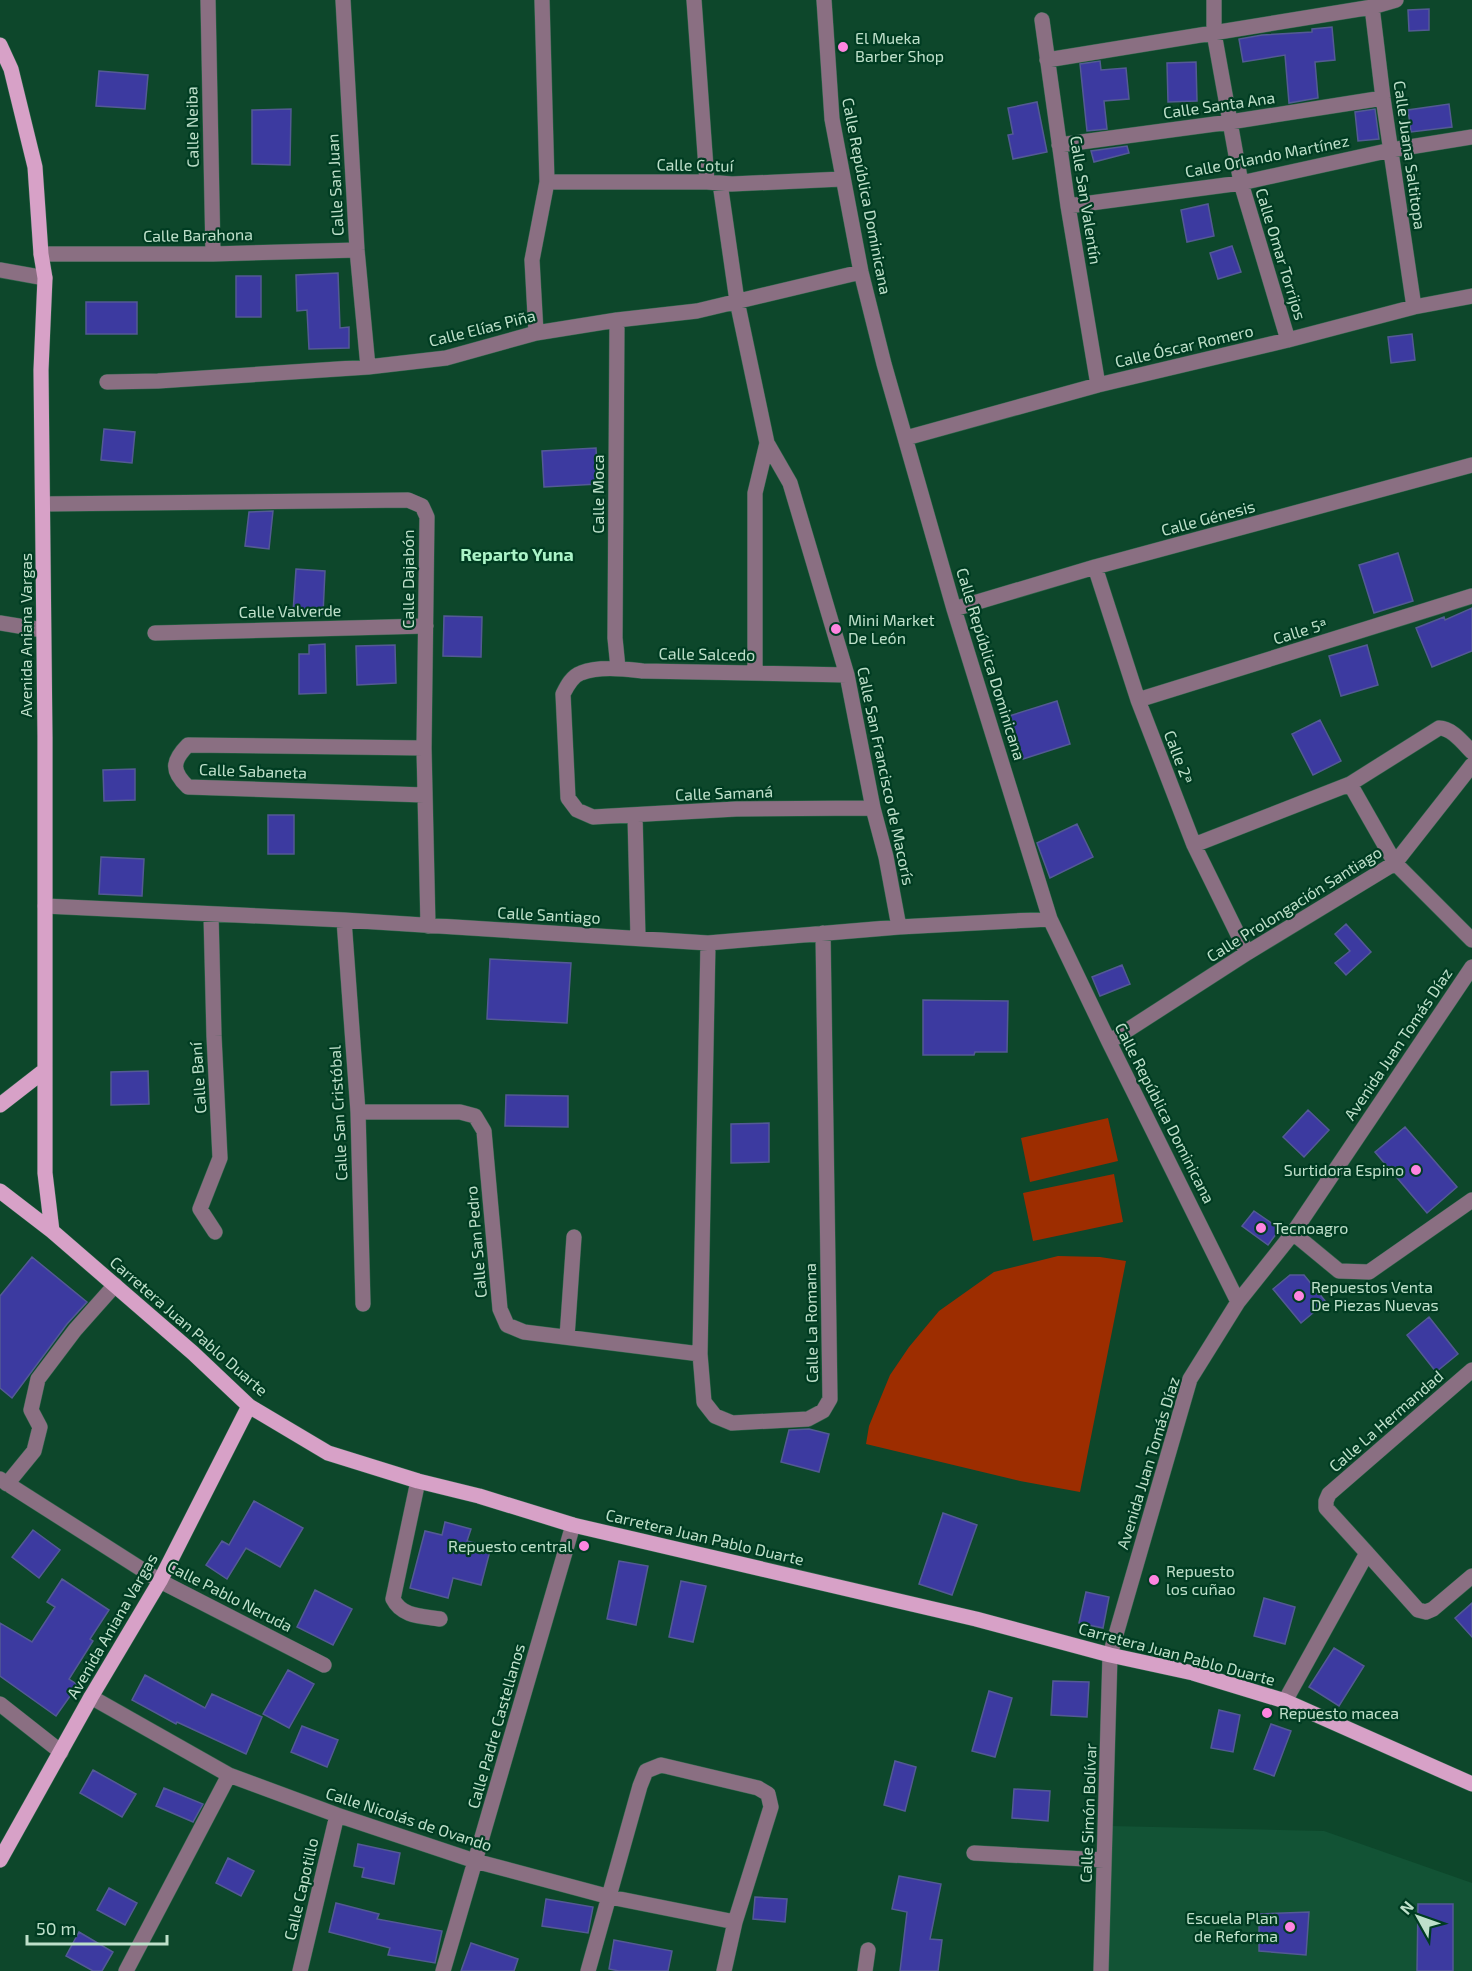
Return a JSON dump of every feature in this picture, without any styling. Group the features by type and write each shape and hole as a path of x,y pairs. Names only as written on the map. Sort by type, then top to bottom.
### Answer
{"main road":[{"name":"Avenida Aniana Vargas","path":"0,45 11,69 35,167 41,254 45,278 41,370 45,1173 52,1231"},
{"path":"0,1104 45,1070"},
{"name":"Carretera Juan Pablo Duarte","path":"0,1191 52,1231 115,1285 193,1353 249,1406 328,1453 573,1525 1193,1673 1285,1701 1472,1784"},
{"name":"Avenida Aniana Vargas","path":"0,1860 91,1697 160,1581 249,1406"}],"street":[{"name":"Calle Neiba","path":"208,0 213,254"},
{"name":"Calle San Juan","path":"343,0 357,250 368,367"},
{"path":"536,333 532,260 547,182 542,0"},
{"name":"Calle San Francisco de Macorís","path":"694,0 714,183 767,443 790,483 847,675 873,808 886,857 898,927"},
{"name":"Calle República Dominicana","path":"824,0 832,119 861,272 954,609 1050,920 1238,1302"},
{"name":"Calle Omar Torrijos","path":"1214,0 1214,33 1241,183 1288,340"},
{"path":"1047,60 1372,6 1396,0"},
{"name":"Calle Juana Saltitopa","path":"1372,6 1390,150 1414,307"},
{"name":"Calle San Valentín","path":"1042,20 1068,206 1098,385"},
{"name":"Calle Santa Ana","path":"1059,146 1383,98"},
{"name":"Calle Orlando Martínez","path":"1068,206 1241,183 1390,150 1472,137"},
{"name":"Calle Cotuí","path":"547,182 714,183 842,179"},
{"name":"Calle Barahona","path":"41,254 213,254 357,250"},
{"path":"0,270 45,278"},
{"name":"Calle Elías Piña","path":"107,382 158,381 368,367 446,358 536,333 617,320 697,311 861,272"},
{"name":"Calle Óscar Romero","path":"906,438 1098,385 1288,340 1414,307 1472,296"},
{"name":"Calle Moca","path":"617,320 615,638 618,668"},
{"path":"755,673 755,493 767,443"},
{"name":"Calle Génesis","path":"954,609 1095,567 1472,465"},
{"name":"Calle Dajabón","path":"43,504 408,500 422,506 427,517 424,795 428,926"},
{"name":"Calle 2ª","path":"1095,567 1138,700 1194,845 1247,953"},
{"name":"Calle 5ª","path":"1138,700 1472,596"},
{"path":"0,623 43,630"},
{"name":"Calle Valverde","path":"155,633 426,626"},
{"name":"Calle Salcedo","path":"578,810 568,798 563,694 570,681 580,673 618,668 643,672 847,675"},
{"path":"1194,845 1350,784 1439,728 1445,728 1452,733 1472,752"},
{"name":"Calle Sabaneta","path":"424,748 188,745 179,754 174,767 179,779 188,787 424,795"},
{"name":"Calle Prolongación Santiago","path":"1109,1042 1247,953 1395,863 1472,765"},
{"path":"1350,784 1395,863 1472,940"},
{"name":"Calle Samaná","path":"578,810 593,817 736,809 873,808"},
{"path":"635,815 638,938"},
{"name":"Calle Santiago","path":"45,906 344,920 708,943 898,927 1050,920"},
{"name":"Calle Baní","path":"211,914 220,1158 200,1209 215,1232"},
{"name":"Calle San Cristóbal","path":"344,920 358,1112 363,1304"},
{"name":"Calle La Romana","path":"708,943 700,1354 704,1402 715,1416 732,1423 808,1419 823,1411 830,1399 824,933"},
{"name":"Avenida Juan Tomás Díaz","path":"1110,1655 1190,1379 1238,1302 1293,1233 1472,967"},
{"name":"Calle San Pedro","path":"358,1112 460,1112 475,1116 484,1131 500,1309 507,1325 524,1332 700,1354"},
{"path":"1293,1233 1339,1272 1369,1272 1472,1200"},
{"path":"567,1337 574,1237"},
{"path":"4,1482 34,1451 40,1427 31,1410 38,1378 75,1330 115,1285"},
{"name":"Calle La Hermandad","path":"1367,1553 1326,1508 1329,1494 1472,1370"},
{"path":"418,1481 393,1599 396,1606 404,1612 440,1619"},
{"name":"Calle Pablo Neruda","path":"4,1482 160,1581 324,1665"},
{"name":"Calle Padre Castellanos","path":"443,1971 573,1525"},
{"path":"1285,1701 1367,1553 1418,1610 1426,1612 1433,1609 1472,1576"},
{"name":"Calle Simón Bolívar","path":"1101,1971 1110,1655"},
{"name":"Calle Nicolás de Ovando","path":"91,1697 229,1775 336,1815 475,1861 610,1897 735,1922"},
{"path":"0,1704 62,1752"},
{"path":"588,1971 640,1786 646,1771 661,1765 758,1788 768,1794 771,1807 735,1922 724,1971"},
{"path":"126,1971 229,1775"},
{"name":"Calle Capotillo","path":"300,1971 336,1815"},
{"path":"974,1853 1104,1860"},
{"path":"866,1971 868,1950"}],"shaded area":[{"path":"1108,1118 1118,1161 1030,1182 1021,1138"},
{"path":"1114,1174 1123,1222 1033,1241 1023,1193"},
{"path":"1058,1256 1100,1257 1126,1261 1080,1492 1020,1481 866,1444 869,1426 890,1375 909,1347 939,1311 994,1272"},
{"name":"Escuela Plan de Reforma","path":"1111,1826 1324,1831 1472,1883 1472,1971 1108,1971"}],"building":[{"path":"1429,9 1429,30 1409,31 1408,10"},
{"path":"1332,27 1335,60 1315,62 1318,98 1289,103 1285,55 1243,62 1239,39 1312,32 1312,29"},
{"path":"1100,61 1101,70 1126,68 1129,99 1104,101 1107,129 1087,131 1080,64"},
{"path":"1196,62 1197,101 1168,102 1167,63"},
{"path":"99,71 148,75 145,109 96,106"},
{"path":"1037,102 1047,152 1013,159 1008,135 1013,134 1008,108"},
{"path":"1449,104 1452,127 1411,132 1408,110"},
{"path":"291,109 290,165 252,164 252,110"},
{"path":"1375,109 1379,139 1358,141 1355,112"},
{"path":"1127,146 1129,153 1094,162 1091,151"},
{"path":"1208,204 1214,236 1187,242 1181,210"},
{"path":"1232,246 1241,272 1218,279 1210,253"},
{"path":"338,273 340,328 349,327 349,348 309,349 307,310 297,311 296,275"},
{"path":"236,276 261,276 261,317 236,317"},
{"path":"86,302 137,302 137,334 86,334"},
{"path":"1412,334 1415,360 1391,363 1388,337"},
{"path":"104,429 135,432 132,463 101,460"},
{"path":"596,448 598,484 544,487 542,451"},
{"path":"273,511 269,549 245,546 249,512"},
{"path":"1398,553 1413,601 1374,613 1359,565"},
{"path":"296,569 325,571 323,614 293,612"},
{"path":"1472,608 1472,651 1432,667 1416,628 1444,617 1445,620"},
{"path":"444,616 482,617 481,657 443,656"},
{"path":"325,644 326,693 299,694 299,654 309,654 309,645"},
{"path":"395,645 396,683 357,685 356,646"},
{"path":"1367,645 1378,685 1341,696 1329,656"},
{"path":"1057,701 1070,744 1023,759 1009,716"},
{"path":"1320,720 1341,761 1313,775 1292,734"},
{"path":"135,769 135,800 104,801 103,770"},
{"path":"268,815 294,815 294,854 268,854"},
{"path":"1077,824 1093,857 1050,878 1037,843"},
{"path":"101,857 144,859 142,896 99,894"},
{"path":"1346,924 1371,952 1346,975 1335,963 1350,951 1335,934"},
{"path":"490,959 571,963 567,1023 487,1019"},
{"path":"1122,965 1130,984 1100,996 1092,977"},
{"path":"923,1000 1008,1001 1007,1052 975,1052 974,1055 923,1055"},
{"path":"148,1071 149,1104 111,1105 111,1072"},
{"path":"506,1095 568,1096 568,1127 505,1126"},
{"path":"1308,1110 1329,1130 1304,1157 1283,1137"},
{"path":"769,1123 769,1162 731,1163 731,1124"},
{"name":"Surtidora Espino","path":"1405,1127 1457,1187 1427,1213 1375,1152"},
{"name":"Tecnoagro","path":"1254,1211 1280,1229 1268,1245 1242,1226"},
{"path":"32,1257 87,1302 67,1324 12,1398 0,1388 0,1296"},
{"name":"Repuestos Venta De Piezas Nuevas","path":"1290,1275 1304,1275 1326,1302 1301,1323 1273,1289"},
{"path":"1429,1317 1458,1354 1436,1372 1407,1335"},
{"path":"809,1429 829,1434 819,1472 781,1462 789,1430"},
{"path":"254,1501 303,1528 280,1567 246,1548 227,1579 206,1565 222,1541 229,1545"},
{"path":"943,1513 977,1525 952,1595 919,1584"},
{"path":"445,1522 471,1529 467,1541 491,1547 481,1585 453,1578 448,1598 410,1588 425,1531 442,1535"},
{"path":"33,1530 60,1550 39,1578 12,1557"},
{"path":"619,1561 648,1566 636,1625 607,1619"},
{"path":"62,1579 109,1610 90,1639 93,1641 69,1679 78,1685 56,1716 0,1676 0,1623 32,1642 55,1607 47,1602"},
{"path":"681,1581 706,1586 693,1642 669,1637"},
{"path":"315,1590 352,1609 333,1645 297,1627"},
{"path":"1086,1592 1109,1597 1103,1628 1079,1623"},
{"path":"1264,1598 1295,1607 1285,1644 1254,1636"},
{"path":"1472,1603 1472,1637 1455,1618"},
{"path":"1334,1648 1364,1666 1339,1706 1309,1687"},
{"path":"288,1670 314,1684 289,1728 263,1714"},
{"path":"145,1675 205,1708 212,1694 262,1717 246,1754 177,1722 176,1724 132,1700"},
{"path":"1053,1681 1089,1682 1087,1717 1051,1715"},
{"path":"989,1691 1012,1698 995,1757 972,1751"},
{"path":"1219,1710 1240,1715 1233,1752 1211,1748"},
{"path":"1271,1724 1291,1731 1274,1776 1254,1769"},
{"path":"302,1726 338,1740 327,1767 291,1752"},
{"path":"895,1761 916,1767 905,1811 884,1805"},
{"path":"93,1770 136,1794 122,1817 80,1793"},
{"path":"164,1788 203,1804 193,1822 156,1806"},
{"path":"1014,1789 1050,1791 1048,1821 1012,1818"},
{"path":"358,1844 400,1853 394,1884 362,1877 364,1868 354,1866"},
{"path":"228,1858 254,1871 241,1896 216,1883"},
{"path":"899,1876 941,1884 930,1939 942,1940 938,1971 900,1971 907,1912 892,1909"},
{"path":"109,1888 137,1903 125,1925 97,1910"},
{"path":"755,1897 787,1899 785,1922 753,1919"},
{"path":"546,1899 593,1907 588,1933 542,1926"},
{"path":"336,1903 379,1914 377,1919 442,1931 435,1963 388,1955 390,1948 329,1932"},
{"path":"1418,1904 1453,1904 1453,1971 1417,1971"},
{"path":"1309,1912 1306,1955 1259,1951 1259,1914"},
{"path":"79,1932 113,1952 102,1971 93,1971 66,1956"},
{"path":"614,1940 672,1951 668,1971 609,1969"},
{"path":"471,1943 518,1959 514,1971 461,1971"}],"place":[{"name":"El Mueka Barber Shop","path":"843,47"},
{"name":"Mini Market De León","path":"836,629"},
{"name":"Surtidora Espino","path":"1416,1170"},
{"name":"Tecnoagro","path":"1261,1228"},
{"name":"Repuestos Venta De Piezas Nuevas","path":"1299,1296"},
{"name":"Repuesto central","path":"584,1546"},
{"name":"Repuesto los cuñao","path":"1154,1580"},
{"name":"Repuesto macea","path":"1267,1713"},
{"name":"Escuela Plan de Reforma","path":"1290,1927"}],"district":[{"name":"Reparto Yuna","path":"517,555"}]}
